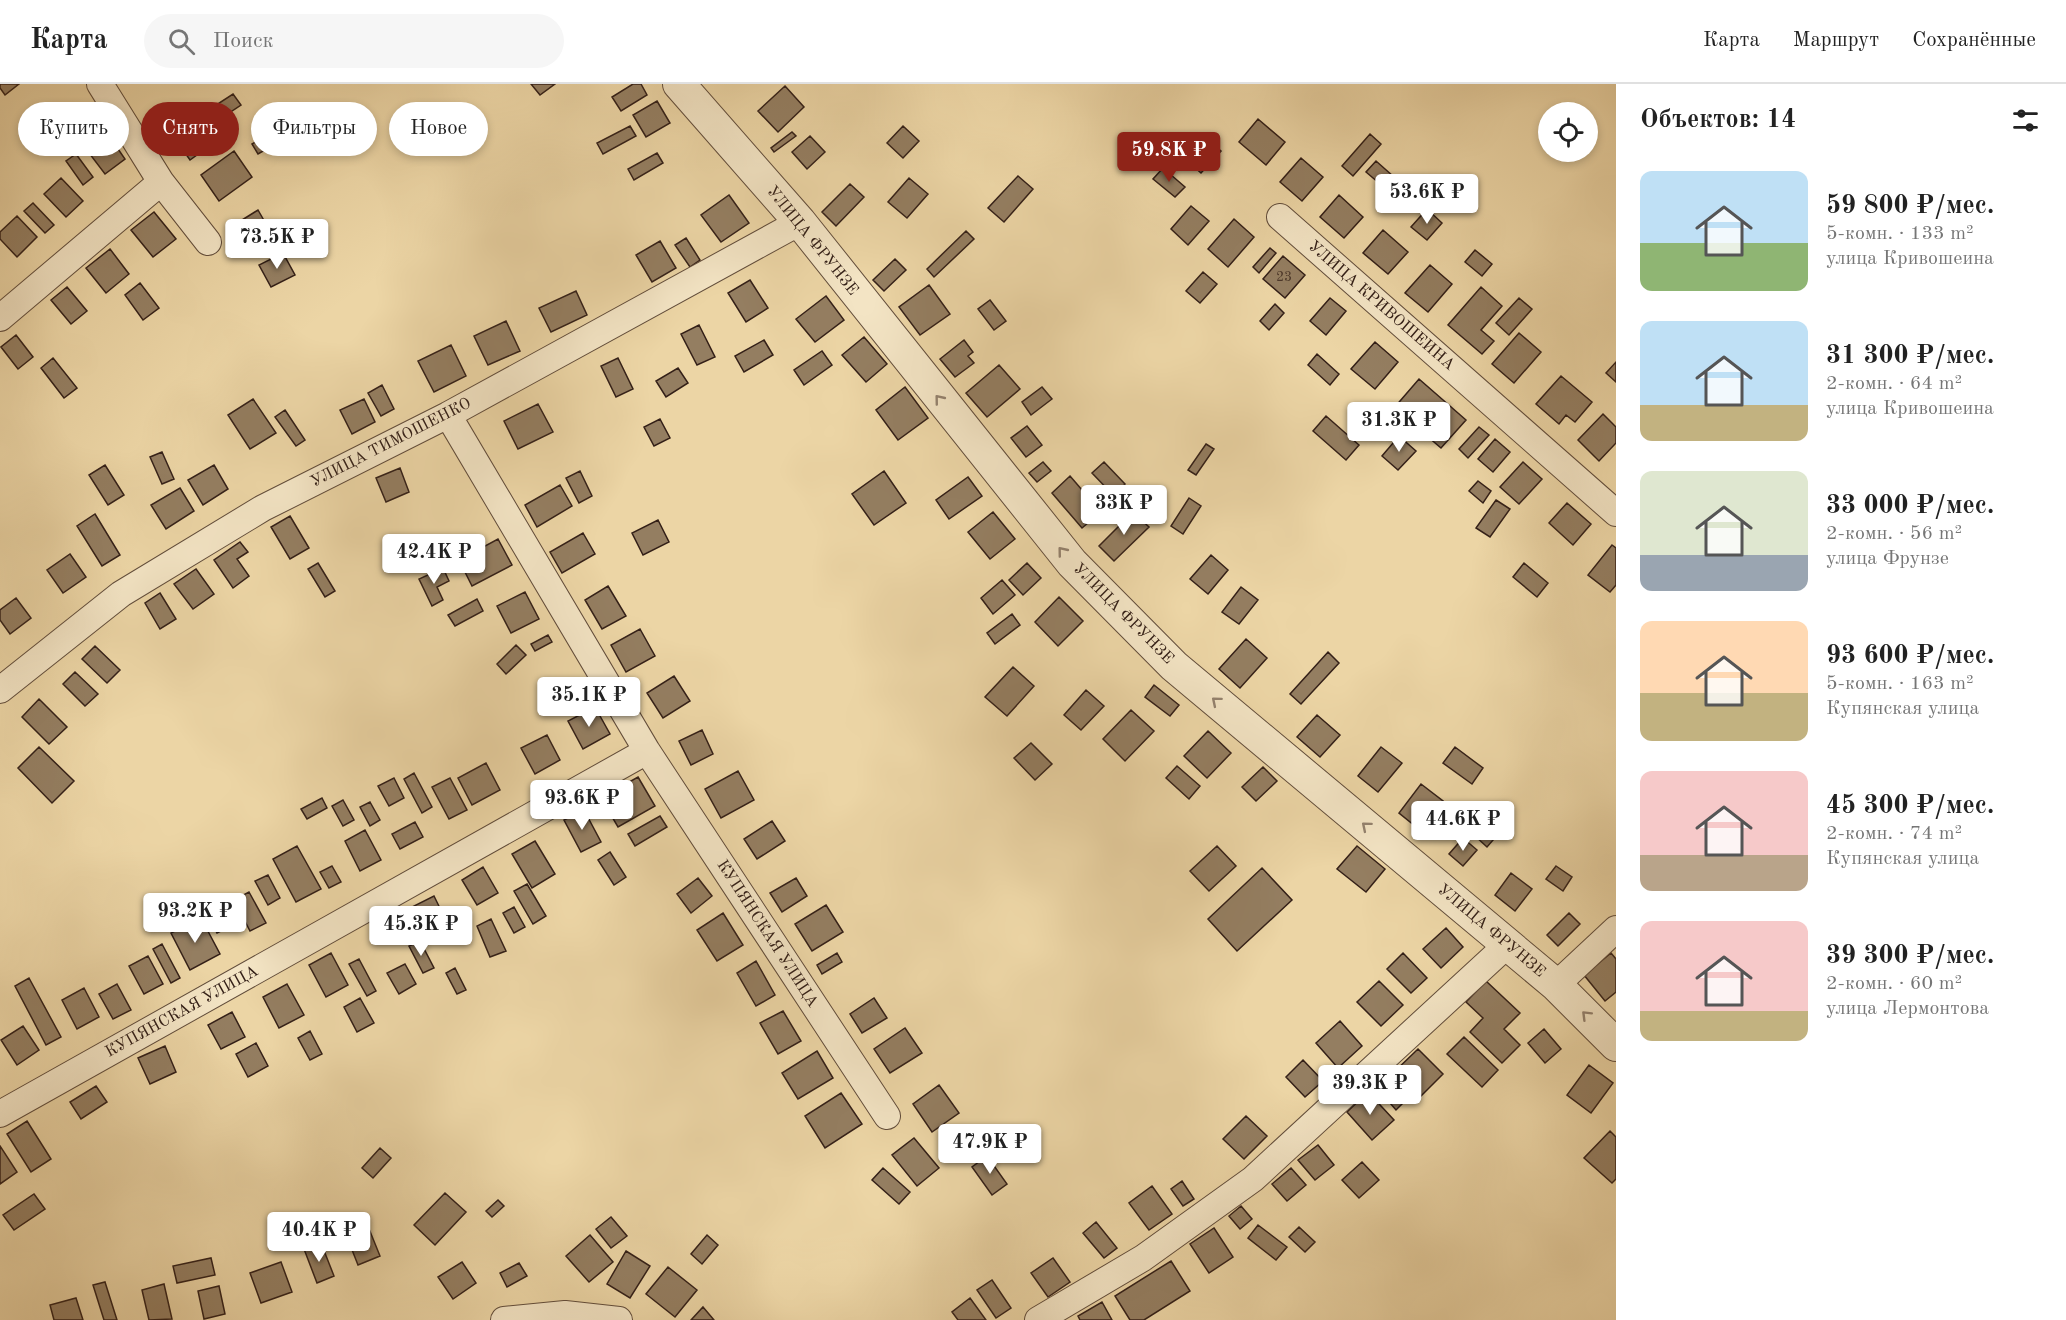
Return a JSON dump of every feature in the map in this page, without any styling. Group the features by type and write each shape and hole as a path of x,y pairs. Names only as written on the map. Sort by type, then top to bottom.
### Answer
{"street":[{"path":"100,84 161,182 208,242"},
{"name":"УЛИЦА ФРУНЗЕ","path":"679,84 800,222 1072,563 1174,666 1556,985 1616,1045"},
{"path":"0,318 161,182"},
{"name":"УЛИЦА КРИВОШЕИНА","path":"1280,217 1616,513"},
{"name":"УЛИЦА ТИМОШЕНКО","path":"0,690 121,594 263,508 448,415 800,222"},
{"name":"КУПЯНСКАЯ УЛИЦА","path":"448,415 647,751 887,1116"},
{"name":"КУПЯНСКАЯ УЛИЦА","path":"0,1114 647,751"},
{"path":"1556,985 1616,929"},
{"path":"1038,1320 1143,1258 1252,1179 1507,945"},
{"path":"504,1320 565,1314 619,1320"}],"building":[{"path":"0,84 19,84 5,95"},
{"path":"531,84 555,84 540,95"},
{"path":"633,84 641,84 647,95 621,111 612,97"},
{"path":"785,86 804,107 778,132 758,111"},
{"path":"233,94 239,102 221,102"},
{"path":"657,101 670,123 646,137 633,115"},
{"path":"1258,119 1285,142 1266,165 1239,142"},
{"path":"630,126 636,136 603,154 597,143"},
{"path":"903,126 919,141 903,158 887,143"},
{"path":"792,132 796,136 774,152 771,148"},
{"path":"1201,133 1221,151 1201,173 1182,156"},
{"path":"1370,134 1381,144 1353,176 1342,166"},
{"path":"810,136 825,152 807,169 792,152"},
{"path":"657,153 663,163 634,180 628,169"},
{"path":"77,156 93,177 83,185 66,161"},
{"path":"91,156 123,156 125,159 105,174"},
{"path":"227,156 237,156 252,177 219,201 201,175"},
{"path":"1301,158 1323,177 1302,201 1280,182"},
{"path":"1376,161 1402,184 1393,195 1366,172"},
{"path":"1163,168 1185,187 1175,197 1153,179"},
{"path":"1018,176 1033,189 1004,222 988,208"},
{"path":"61,178 83,201 66,217 44,194"},
{"path":"909,178 928,194 907,218 888,202"},
{"path":"850,184 864,197 836,226 822,212"},
{"path":"729,195 749,223 721,242 701,215"},
{"path":"1339,195 1363,217 1344,238 1320,217"},
{"path":"33,203 54,225 45,233 24,211"},
{"path":"1191,206 1209,221 1188,245 1171,229"},
{"path":"1427,209 1442,223 1427,240 1411,227"},
{"path":"258,210 266,224 243,238 234,225"},
{"path":"154,212 176,239 153,257 131,230"},
{"path":"17,216 37,237 17,257 0,239 0,232"},
{"path":"1234,219 1254,237 1228,267 1208,249"},
{"path":"1383,230 1408,252 1388,274 1363,253"},
{"path":"966,231 974,239 934,277 927,269"},
{"path":"686,238 700,260 690,267 675,245"},
{"path":"660,241 676,268 652,282 636,255"},
{"path":"1270,248 1276,253 1259,273 1253,267"},
{"path":"110,249 129,274 106,293 86,268"},
{"path":"1475,250 1492,264 1482,276 1465,262"},
{"path":"283,253 295,275 271,287 259,265"},
{"path":"1283,256 1305,275 1285,298 1263,279"},
{"path":"895,259 906,270 884,291 873,280"},
{"path":"1430,265 1452,284 1428,312 1405,293"},
{"path":"1203,272 1217,284 1200,303 1186,291"},
{"path":"750,280 768,308 746,322 728,293"},
{"path":"140,283 159,308 143,320 125,295"},
{"path":"929,285 950,314 920,335 899,307"},
{"path":"67,287 87,311 71,324 51,300"},
{"path":"1481,287 1502,306 1481,330 1494,341 1482,354 1448,325"},
{"path":"576,291 587,315 551,332 539,308"},
{"path":"826,296 844,320 815,342 796,319"},
{"path":"1330,298 1346,311 1326,335 1310,321"},
{"path":"1519,298 1532,309 1509,335 1496,323"},
{"path":"990,300 1006,321 994,330 978,309"},
{"path":"1275,304 1284,313 1269,330 1260,321"},
{"path":"506,321 520,351 488,365 474,336"},
{"path":"699,325 715,357 697,365 681,334"},
{"path":"1519,333 1541,352 1514,383 1492,364"},
{"path":"16,335 33,357 18,369 1,347"},
{"path":"864,337 887,364 866,382 842,355"},
{"path":"764,340 773,355 744,372 735,356"},
{"path":"964,340 973,352 968,356 974,363 955,377 940,359"},
{"path":"1375,342 1398,362 1375,389 1351,369"},
{"path":"451,345 466,376 434,392 418,361"},
{"path":"822,351 832,365 804,385 794,370"},
{"path":"1317,354 1339,374 1330,385 1308,365"},
{"path":"53,358 77,388 64,398 41,368"},
{"path":"618,358 633,389 616,397 601,366"},
{"path":"1616,362 1616,382 1606,373"},
{"path":"999,365 1020,389 987,417 966,393"},
{"path":"678,368 688,383 666,397 656,381"},
{"path":"1561,376 1592,402 1575,422 1566,415 1559,424 1536,404"},
{"path":"1419,379 1466,420 1441,448 1394,408"},
{"path":"382,385 394,409 381,416 368,393"},
{"path":"905,387 928,418 898,440 876,410"},
{"path":"1042,387 1052,399 1031,415 1022,402"},
{"path":"253,399 276,433 250,449 228,415"},
{"path":"364,399 375,422 352,434 340,410"},
{"path":"538,404 553,432 518,449 504,421"},
{"path":"285,410 305,440 296,446 275,417"},
{"path":"1603,414 1616,427 1616,443 1599,461 1578,440"},
{"path":"1326,416 1359,445 1346,460 1313,431"},
{"path":"660,419 670,438 654,446 644,427"},
{"path":"1027,426 1042,445 1026,457 1011,438"},
{"path":"1479,427 1489,435 1468,458 1459,449"},
{"path":"1399,436 1416,451 1398,470 1382,456"},
{"path":"1495,439 1510,452 1493,472 1478,459"},
{"path":"1206,444 1214,449 1196,475 1188,470"},
{"path":"162,452 174,479 162,484 150,457"},
{"path":"1043,462 1051,471 1037,482 1029,473"},
{"path":"1104,462 1125,484 1114,496 1092,473"},
{"path":"1523,462 1542,479 1519,504 1500,487"},
{"path":"105,465 124,495 108,505 89,475"},
{"path":"214,465 228,489 203,505 188,480"},
{"path":"400,468 409,492 386,502 376,478"},
{"path":"580,471 592,496 579,503 566,478"},
{"path":"884,471 906,503 874,525 852,494"},
{"path":"1070,476 1101,512 1082,528 1052,493"},
{"path":"968,477 982,496 949,519 936,500"},
{"path":"1478,481 1491,491 1483,503 1469,491"},
{"path":"560,485 572,506 537,527 525,505"},
{"path":"180,488 194,511 166,529 151,505"},
{"path":"1189,498 1201,506 1183,534 1171,526"},
{"path":"1496,500 1510,509 1490,537 1476,528"},
{"path":"1567,503 1591,524 1573,545 1549,523"},
{"path":"993,512 1015,539 990,559 968,532"},
{"path":"1133,512 1149,527 1114,561 1099,546"},
{"path":"95,514 120,555 102,566 77,526"},
{"path":"290,516 309,548 290,559 271,527"},
{"path":"658,520 669,542 643,555 632,533"},
{"path":"583,533 595,554 562,573 550,552"},
{"path":"498,539 512,565 472,586 459,560"},
{"path":"240,542 248,552 237,559 249,576 233,588 214,560"},
{"path":"1612,545 1616,548 1616,585 1610,592 1588,575"},
{"path":"70,554 86,577 63,593 47,570"},
{"path":"1211,555 1228,570 1208,594 1190,579"},
{"path":"318,563 335,591 325,597 308,569"},
{"path":"1027,563 1041,578 1023,595 1009,580"},
{"path":"1524,563 1548,583 1537,597 1513,577"},
{"path":"443,568 449,581 437,587 443,600 432,606 419,579"},
{"path":"196,569 214,594 193,609 174,584"},
{"path":"1002,580 1015,595 993,614 981,598"},
{"path":"608,586 626,616 602,629 585,600"},
{"path":"1241,587 1258,600 1239,624 1222,612"},
{"path":"525,592 539,619 511,633 497,606"},
{"path":"160,593 176,619 160,629 145,603"},
{"path":"1059,597 1083,621 1058,646 1035,622"},
{"path":"16,598 31,618 10,634 0,620 0,610"},
{"path":"477,599 483,611 455,626 448,615"},
{"path":"1012,614 1020,625 995,644 987,633"},
{"path":"640,629 655,656 626,672 611,645"},
{"path":"548,635 552,642 535,651 531,644"},
{"path":"1246,639 1267,658 1240,688 1219,669"},
{"path":"516,645 526,655 506,674 497,664"},
{"path":"95,646 120,670 107,683 82,659"},
{"path":"1328,652 1339,663 1301,704 1290,694"},
{"path":"1013,667 1034,686 1007,716 985,697"},
{"path":"75,672 98,694 85,706 63,684"},
{"path":"674,676 690,701 663,718 647,693"},
{"path":"1154,685 1179,705 1170,716 1145,697"},
{"path":"1086,690 1104,706 1081,730 1064,715"},
{"path":"39,699 67,727 49,744 22,717"},
{"path":"595,707 610,734 583,749 568,721"},
{"path":"1131,710 1154,731 1125,761 1103,739"},
{"path":"1317,715 1340,735 1320,757 1297,737"},
{"path":"702,730 713,754 691,765 679,741"},
{"path":"1208,731 1231,753 1207,778 1184,756"},
{"path":"547,735 560,760 535,774 521,748"},
{"path":"1031,743 1052,764 1035,780 1014,758"},
{"path":"39,747 74,781 52,803 18,768"},
{"path":"1381,747 1402,763 1378,792 1358,776"},
{"path":"1455,747 1483,768 1472,784 1443,763"},
{"path":"486,763 500,790 472,805 458,778"},
{"path":"1177,766 1200,786 1189,799 1166,778"},
{"path":"1263,767 1277,781 1256,801 1242,787"},
{"path":"738,771 754,800 721,818 705,789"},
{"path":"414,773 432,807 422,813 404,779"},
{"path":"638,777 655,806 618,827 601,798"},
{"path":"394,778 404,798 389,806 378,786"},
{"path":"450,778 467,810 449,819 432,787"},
{"path":"1421,784 1443,801 1420,830 1399,813"},
{"path":"322,798 327,808 307,819 301,809"},
{"path":"343,800 354,820 343,826 332,806"},
{"path":"370,802 380,820 370,826 360,807"},
{"path":"1480,803 1506,825 1487,847 1462,824"},
{"path":"584,810 601,842 581,852 564,820"},
{"path":"660,816 667,827 635,846 628,834"},
{"path":"772,821 785,841 757,859 744,839"},
{"path":"415,822 423,837 400,849 392,834"},
{"path":"365,830 381,860 360,871 345,841"},
{"path":"1463,838 1477,850 1463,866 1449,854"},
{"path":"535,841 555,874 532,888 512,854"},
{"path":"297,846 321,889 296,902 273,859"},
{"path":"1217,846 1236,866 1209,891 1190,871"},
{"path":"1357,846 1385,869 1366,892 1337,869"},
{"path":"610,852 626,877 614,885 598,860"},
{"path":"332,866 341,882 329,888 320,872"},
{"path":"1556,866 1572,877 1563,891 1546,879"},
{"path":"483,867 498,893 477,905 462,880"},
{"path":"1262,868 1292,900 1237,951 1208,919"},
{"path":"1511,873 1532,889 1515,911 1495,895"},
{"path":"268,875 280,898 268,905 255,881"},
{"path":"698,878 712,896 691,913 677,894"},
{"path":"796,878 807,896 782,912 770,893"},
{"path":"527,884 546,916 533,924 514,891"},
{"path":"249,892 266,923 250,931 234,900"},
{"path":"434,896 452,933 430,944 412,907"},
{"path":"211,898 227,928 217,933 201,903"},
{"path":"826,905 843,932 812,951 795,924"},
{"path":"514,907 525,927 514,933 503,913"},
{"path":"723,913 743,945 717,961 697,930"},
{"path":"1569,913 1580,924 1558,946 1547,935"},
{"path":"201,918 220,954 190,970 171,933"},
{"path":"491,919 506,951 490,957 477,926"},
{"path":"1446,928 1463,947 1441,968 1423,949"},
{"path":"420,941 434,968 423,973 409,946"},
{"path":"162,944 180,978 171,983 153,949"},
{"path":"331,953 348,985 326,997 309,965"},
{"path":"837,953 842,962 822,974 817,965"},
{"path":"1403,953 1427,978 1411,993 1387,969"},
{"path":"1611,953 1616,959 1616,992 1605,1001 1584,975"},
{"path":"148,956 163,984 144,994 129,966"},
{"path":"359,959 376,991 367,996 349,964"},
{"path":"756,961 775,995 756,1006 737,973"},
{"path":"405,964 416,984 399,994 387,973"},
{"path":"455,968 466,990 457,994 446,973"},
{"path":"29,978 61,1037 46,1045 15,986"},
{"path":"1379,981 1403,1005 1381,1026 1357,1002"},
{"path":"1486,981 1520,1013 1504,1029 1520,1045 1502,1063 1470,1032 1483,1018 1466,1002"},
{"path":"117,984 131,1010 113,1019 99,994"},
{"path":"287,984 304,1015 279,1028 263,997"},
{"path":"84,988 99,1017 77,1029 62,1000"},
{"path":"360,998 374,1023 357,1032 344,1007"},
{"path":"874,998 887,1018 862,1033 850,1014"},
{"path":"783,1011 801,1041 778,1054 760,1023"},
{"path":"232,1012 245,1037 221,1049 208,1025"},
{"path":"1340,1021 1362,1046 1338,1068 1316,1043"},
{"path":"23,1026 39,1050 17,1065 1,1040"},
{"path":"905,1028 922,1053 890,1073 874,1049"},
{"path":"1544,1029 1561,1049 1545,1063 1528,1043"},
{"path":"310,1031 322,1054 310,1060 298,1038"},
{"path":"1464,1037 1498,1070 1482,1087 1447,1054"},
{"path":"256,1043 268,1066 248,1077 236,1054"},
{"path":"165,1046 176,1072 150,1084 138,1058"},
{"path":"1418,1049 1443,1074 1417,1100 1391,1075"},
{"path":"817,1051 833,1078 798,1099 782,1073"},
{"path":"1303,1060 1323,1081 1305,1097 1286,1077"},
{"path":"1589,1065 1613,1083 1591,1113 1567,1095"},
{"path":"1384,1083 1403,1103 1396,1110 1378,1089"},
{"path":"939,1085 959,1113 932,1132 913,1104"},
{"path":"96,1086 107,1102 81,1119 70,1102"},
{"path":"1368,1092 1394,1120 1372,1140 1347,1112"},
{"path":"841,1093 862,1124 825,1148 805,1116"},
{"path":"1246,1116 1267,1136 1244,1159 1223,1139"},
{"path":"27,1121 51,1159 31,1172 7,1134"},
{"path":"968,1127 982,1146 959,1162 945,1143"},
{"path":"1610,1131 1616,1137 1616,1179 1612,1183 1584,1158"},
{"path":"914,1138 939,1168 917,1186 892,1155"},
{"path":"1318,1145 1334,1165 1315,1180 1298,1160"},
{"path":"0,1146 17,1172 0,1184"},
{"path":"380,1148 391,1158 373,1178 362,1168"},
{"path":"987,1156 1007,1184 992,1195 972,1167"},
{"path":"1362,1162 1379,1180 1359,1198 1342,1180"},
{"path":"883,1168 910,1192 899,1204 872,1180"},
{"path":"1291,1168 1306,1185 1287,1201 1272,1184"},
{"path":"1182,1181 1194,1199 1183,1206 1171,1189"},
{"path":"1152,1186 1172,1214 1149,1230 1129,1203"},
{"path":"445,1193 466,1212 435,1245 414,1225"},
{"path":"34,1194 45,1209 14,1230 3,1215"},
{"path":"498,1200 504,1206 492,1217 486,1211"},
{"path":"1241,1206 1252,1219 1240,1229 1229,1216"},
{"path":"611,1217 627,1236 611,1248 596,1229"},
{"path":"365,1219 380,1256 358,1265 343,1227"},
{"path":"1096,1222 1117,1248 1104,1258 1083,1233"},
{"path":"1258,1225 1287,1247 1276,1260 1248,1238"},
{"path":"1299,1227 1315,1242 1305,1252 1289,1237"},
{"path":"1214,1228 1233,1257 1209,1273 1190,1244"},
{"path":"590,1235 613,1262 589,1282 566,1256"},
{"path":"707,1235 718,1245 702,1264 691,1254"},
{"path":"321,1243 334,1276 317,1283 304,1249"},
{"path":"626,1251 650,1266 630,1298 607,1284"},
{"path":"211,1258 215,1275 177,1283 173,1266"},
{"path":"1053,1258 1070,1282 1048,1297 1031,1273"},
{"path":"1171,1261 1190,1291 1144,1320 1130,1320 1115,1296"},
{"path":"281,1262 292,1292 261,1303 250,1273"},
{"path":"462,1262 476,1283 453,1299 438,1277"},
{"path":"519,1263 527,1276 507,1287 500,1273"},
{"path":"668,1267 697,1290 675,1317 646,1294"},
{"path":"992,1280 1011,1308 996,1318 977,1290"},
{"path":"105,1282 117,1320 104,1320 93,1285"},
{"path":"164,1284 172,1319 149,1320 142,1290"},
{"path":"219,1286 225,1314 204,1319 198,1291"},
{"path":"76,1298 83,1320 54,1320 50,1305"},
{"path":"970,1298 986,1320 958,1320 952,1312"},
{"path":"1102,1302 1112,1320 1080,1320 1078,1316"},
{"path":"703,1307 714,1320 691,1320"}]}
